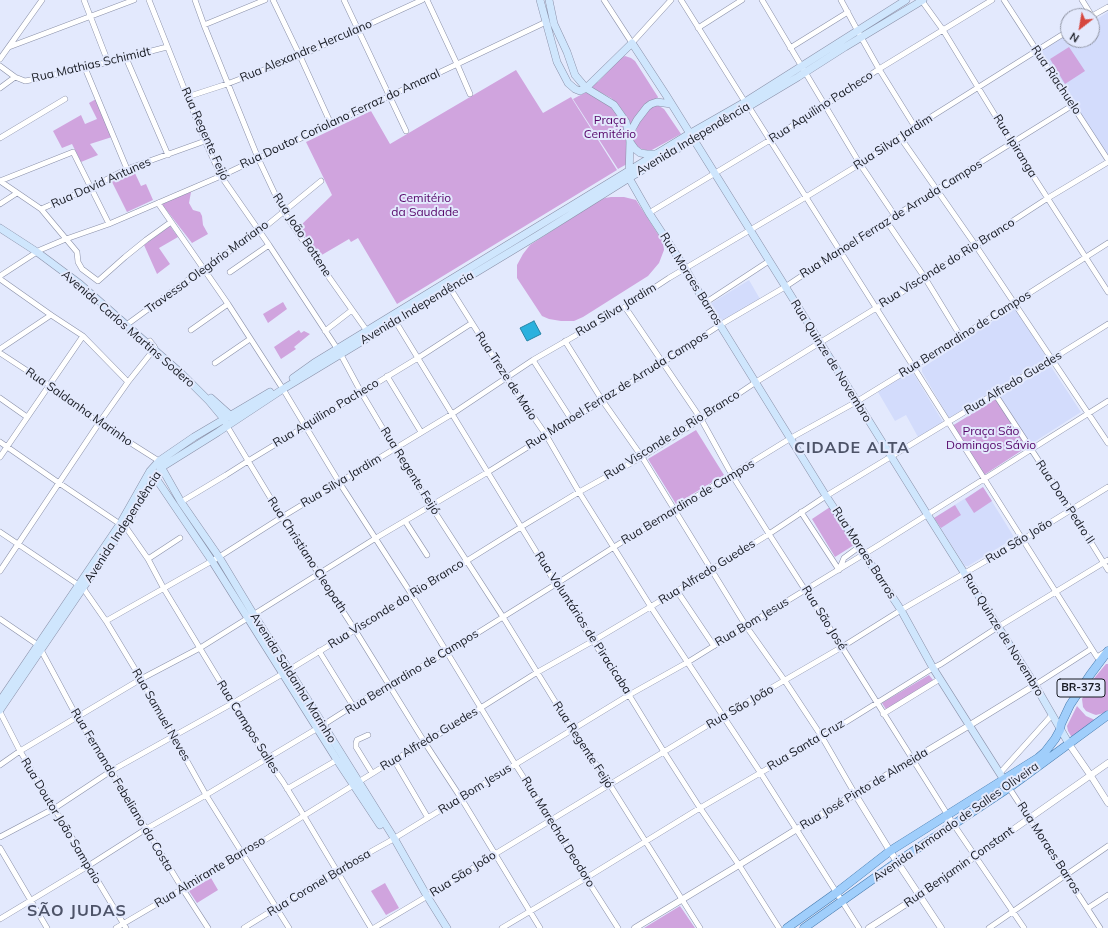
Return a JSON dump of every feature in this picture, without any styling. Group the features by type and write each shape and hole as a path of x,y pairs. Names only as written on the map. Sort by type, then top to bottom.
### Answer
{"main road":[{"path":"540,0 557,62 568,83 578,91 583,91 632,43"},
{"path":"549,0 554,24 565,47 575,75 586,88 614,105 626,122 630,141 635,149 640,153 657,154"},
{"name":"Avenida Independência","path":"338,351 367,331 450,288 629,174 804,69 859,34 906,0"},
{"name":"Avenida Independência","path":"859,34 923,0"},
{"path":"541,8 544,11 551,13"},
{"path":"546,22 565,47"},
{"name":"Rua Quinze de Novembro","path":"632,43 1035,685 1069,744"},
{"path":"629,174 631,133 637,120 651,104 657,102 671,104"},
{"name":"Avenida Independência","path":"0,701 39,648 156,477 160,464 227,426 314,363 338,351 393,318 508,244 629,174 657,154 691,136"},
{"name":"Rua Moraes Barros","path":"629,174 649,213 685,268 705,303 756,382 826,496 901,610 933,668 1002,776"},
{"name":"Avenida Carlos Martins Sodero","path":"0,224 81,281 183,370 227,417 227,426"},
{"name":"Avenida Carlos Martins Sodero","path":"0,228 38,251 80,284 182,374 208,401 227,417"},
{"path":"450,288 454,280 502,251 508,244"},
{"name":"Avenida Independência","path":"81,587 114,542 150,471 194,437 260,397 282,387"},
{"path":"227,426 230,419 260,397"},
{"name":"Avenida Saldanha Marinho","path":"160,464 181,502 251,617 447,928"},
{"name":"Avenida Saldanha Marinho","path":"150,471 156,477 216,559"},
{"name":"Avenida Independência","path":"0,711 39,648"},
{"name":"BR-373","path":"1060,730 1061,724 1070,705 1108,651"},
{"name":"Avenida Armando de Salles Oliveira","path":"804,928 897,862 1010,787 1108,715"},
{"name":"Avenida Saldanha Marinho","path":"320,727 337,760 356,783"},
{"name":"Avenida Armando de Salles Oliveira","path":"787,928 836,893 890,851 948,816 1002,776 1038,758 1050,747 1060,730"}],"street":[{"path":"0,59 42,0"},
{"path":"84,0 108,62"},
{"path":"9,47 134,0"},
{"name":"Rua Regente Feijó","path":"149,0 187,97 221,176 260,230 325,330 395,449 503,617 536,673 610,785 700,928"},
{"name":"Rua João Bottene","path":"195,0 227,84 258,158 283,211 367,331"},
{"path":"204,25 265,0"},
{"path":"273,0 331,124"},
{"path":"344,0 406,131"},
{"name":"Rua Alexandre Herculano","path":"187,97 227,84 300,56 422,0"},
{"path":"427,0 470,94"},
{"name":"Rua Quinze de Novembro","path":"604,0 632,43"},
{"path":"632,43 671,0"},
{"path":"681,0 1096,657 1108,651"},
{"path":"698,28 742,0"},
{"path":"762,0 860,164 895,216"},
{"path":"841,0 859,34 915,127"},
{"name":"Rua Ipiranga","path":"923,0 1012,143 1108,292"},
{"name":"Rua Aquilino Pacheco","path":"649,213 770,140 879,68 992,0"},
{"name":"Rua Riachuelo","path":"1004,0 1073,104 1108,161"},
{"path":"790,48 848,12"},
{"name":"Rua Doutor Coriolano Ferraz do Amaral","path":"0,276 38,251 66,239 109,224 221,176 546,22"},
{"name":"Rua Silva Jardim","path":"106,621 216,559 338,482 452,414 533,360 625,307 685,268 860,164 915,127 1060,36"},
{"name":"Rua Mathias Schimidt","path":"15,78 25,81 36,79 167,47"},
{"path":"126,58 168,155"},
{"path":"0,66 15,78 0,88"},
{"path":"84,68 127,169"},
{"path":"0,138 65,99"},
{"name":"Rua Manoel Ferraz de Arruda Campos","path":"0,765 77,716 141,679 200,648 318,573 488,472 720,325 785,287 839,251 1073,104"},
{"path":"900,137 976,246 1108,443"},
{"name":"Rua David Antunes","path":"41,209 90,188 127,169 205,141"},
{"path":"0,181 73,152 109,224"},
{"name":"Rua Visconde do Rio Branco","path":"0,838 55,808 111,771 286,672 521,527 579,492 642,457 756,382 976,246 1048,198 1108,161"},
{"path":"0,181 41,209 77,252 78,262 82,269 98,281 130,253 171,222"},
{"name":"Travessa Olegário Mariano","path":"129,323 202,268 260,230 321,181"},
{"path":"0,204 17,193"},
{"name":"Rua Marechal Deodoro","path":"158,203 228,304 282,387 338,482 412,595 515,764 618,928"},
{"path":"886,222 924,278 961,337"},
{"name":"Rua Bernardino de Campos","path":"0,919 353,706 447,652 791,438 856,402 913,367 1108,243"},
{"path":"230,272 269,245"},
{"path":"705,303 769,261"},
{"path":"0,279 84,336 128,382"},
{"name":"Rua Treze de Maio","path":"450,288 506,377 546,435 579,492 651,607 797,829 859,928"},
{"path":"191,330 228,304"},
{"name":"Rua São José","path":"625,307 701,419 732,475 912,760 1024,928"},
{"path":"325,330 352,310"},
{"path":"0,349 51,315"},
{"name":"Rua Voluntários de Piracicaba","path":"393,318 556,584 630,695 664,752 779,928"},
{"name":"Rua Aquilino Pacheco","path":"181,502 472,324"},
{"name":"Rua Alfredo Guedes","path":"303,816 372,773 425,743 536,673 651,607 769,534 826,496 948,423 1108,324"},
{"path":"0,457 84,336"},
{"path":"215,363 250,339"},
{"path":"0,571 99,423 154,349 154,346 150,341"},
{"path":"565,341 602,400 642,457 746,626 822,736 890,851 941,928"},
{"name":"Rua Saldanha Marinho","path":"0,353 160,464"},
{"path":"533,360 571,419"},
{"path":"387,376 421,432"},
{"name":"Rua Dom Pedro II","path":"995,394 1070,510 1106,562 1108,570"},
{"path":"0,398 27,417"},
{"name":"Rua Bom Jesus","path":"392,840 572,729 688,662 806,590 1108,401"},
{"name":"Rua Christiano Cleopath","path":"227,426 282,517 461,798 540,928"},
{"name":"Rua Campos Salles","path":"0,442 123,525 148,559 164,589 233,703 372,928"},
{"name":"Rua São João","path":"372,928 451,882 723,716 785,681 901,610 965,574 1108,487"},
{"path":"801,512 838,570"},
{"path":"405,521 427,555"},
{"name":"Rua Samuel Neves","path":"0,532 81,587 106,621 174,736 206,795 289,928"},
{"path":"148,559 180,538"},
{"path":"838,570 844,558 859,547"},
{"name":"Rua Santa Cruz","path":"502,928 941,664 998,627 1106,562"},
{"path":"677,591 714,646"},
{"name":"Rua Fernando Febeliano da Costa","path":"0,619 39,648 77,716 146,830 208,928"},
{"name":"Rua José Pinto de Almeida","path":"635,928 970,725 1091,649"},
{"path":"319,651 353,706"},
{"path":"883,714 940,679"},
{"name":"Rua Doutor João Sampaio","path":"0,711 20,751 125,926"},
{"path":"1002,776 1052,715"},
{"path":"368,735 357,740 356,747 372,773"},
{"name":"Rua Quinze de Novembro","path":"1069,744 1108,803"},
{"path":"287,789 337,760"},
{"path":"394,760 428,818"},
{"name":"Rua Benjamin Constant","path":"869,928 920,895 1108,763"},
{"name":"Rua Moraes Barros","path":"1002,776 1100,928"},
{"name":"Rua Almirante Barroso","path":"116,928 125,926 182,888 242,854 303,816"},
{"name":"Rua Coronel Barbosa","path":"244,928 336,871 392,840"},
{"path":"989,928 1108,846"},
{"path":"0,848 47,928"},
{"path":"1088,908 1108,894"}],"shaded area":[{"path":"1108,12 1108,156 1040,51 1060,40 1060,48 1100,48 1100,17"},
{"path":"749,280 760,299 721,321 710,304"},
{"path":"1014,307 1047,358 949,418 922,372 922,368"},
{"path":"1050,365 1081,412 1031,444 1000,397"},
{"path":"912,371 943,422 918,437 906,415 895,421 878,392"},
{"path":"983,487 1014,537 968,566 965,566 934,518"}],"green space":[{"path":"1070,48 1085,71 1065,84 1050,59"},
{"path":"625,56 635,61 658,97 657,100 632,125 630,125 625,114 611,98 592,87 594,83 598,82 621,58"},
{"name":"Cemitério da Saudade","path":"516,70 543,113 571,97 617,170 397,304 358,238 351,242 349,239 320,256 298,228 332,195 306,142 371,111 390,144"},
{"name":"Praça Cemitério","path":"588,91 615,107 626,131 627,164 618,169 573,99"},
{"path":"96,99 112,137 90,144 98,155 81,162 72,144 62,148 53,131 81,115 85,124 97,119 89,103"},
{"path":"659,106 664,109 681,134 650,151 638,148 634,142 634,136 640,120 650,108"},
{"path":"133,169 141,186 146,184 153,200 127,212 111,180"},
{"path":"189,191 191,192 189,203 193,210 200,212 203,225 208,234 192,243 161,203"},
{"path":"611,197 624,197 636,200 663,242 664,250 659,263 648,276 583,317 574,321 561,321 542,316 517,278 517,265 523,254 530,245 598,201"},
{"path":"170,226 178,237 159,248 170,264 157,274 144,245"},
{"path":"283,302 287,309 268,323 263,314"},
{"path":"299,330 301,333 304,331 310,334 294,347 296,349 281,359 274,347"},
{"name":"Praça São Domingos Sávio","path":"996,399 1027,447 984,475 952,426"},
{"path":"696,430 724,475 676,504 648,459"},
{"path":"983,487 992,501 974,513 965,499"},
{"path":"955,505 961,515 941,528 934,518"},
{"path":"830,507 854,545 835,557 812,519"},
{"path":"1106,664 1108,664 1108,710 1104,713 1096,715 1086,711 1083,707 1082,699 1091,682"},
{"path":"929,675 934,681 887,711 882,703"},
{"path":"1077,706 1086,716 1095,720 1074,736 1071,736 1067,726"},
{"path":"211,878 218,890 197,903 189,891"},
{"path":"385,883 399,908 386,915 371,891"},
{"path":"680,906 695,928 644,928"}],"water":[{"path":"534,321 541,334 527,341 520,328"}],"district":[{"name":"CIDADE ALTA","path":"852,448"},
{"name":"SÃO JUDAS","path":"77,911"}]}
